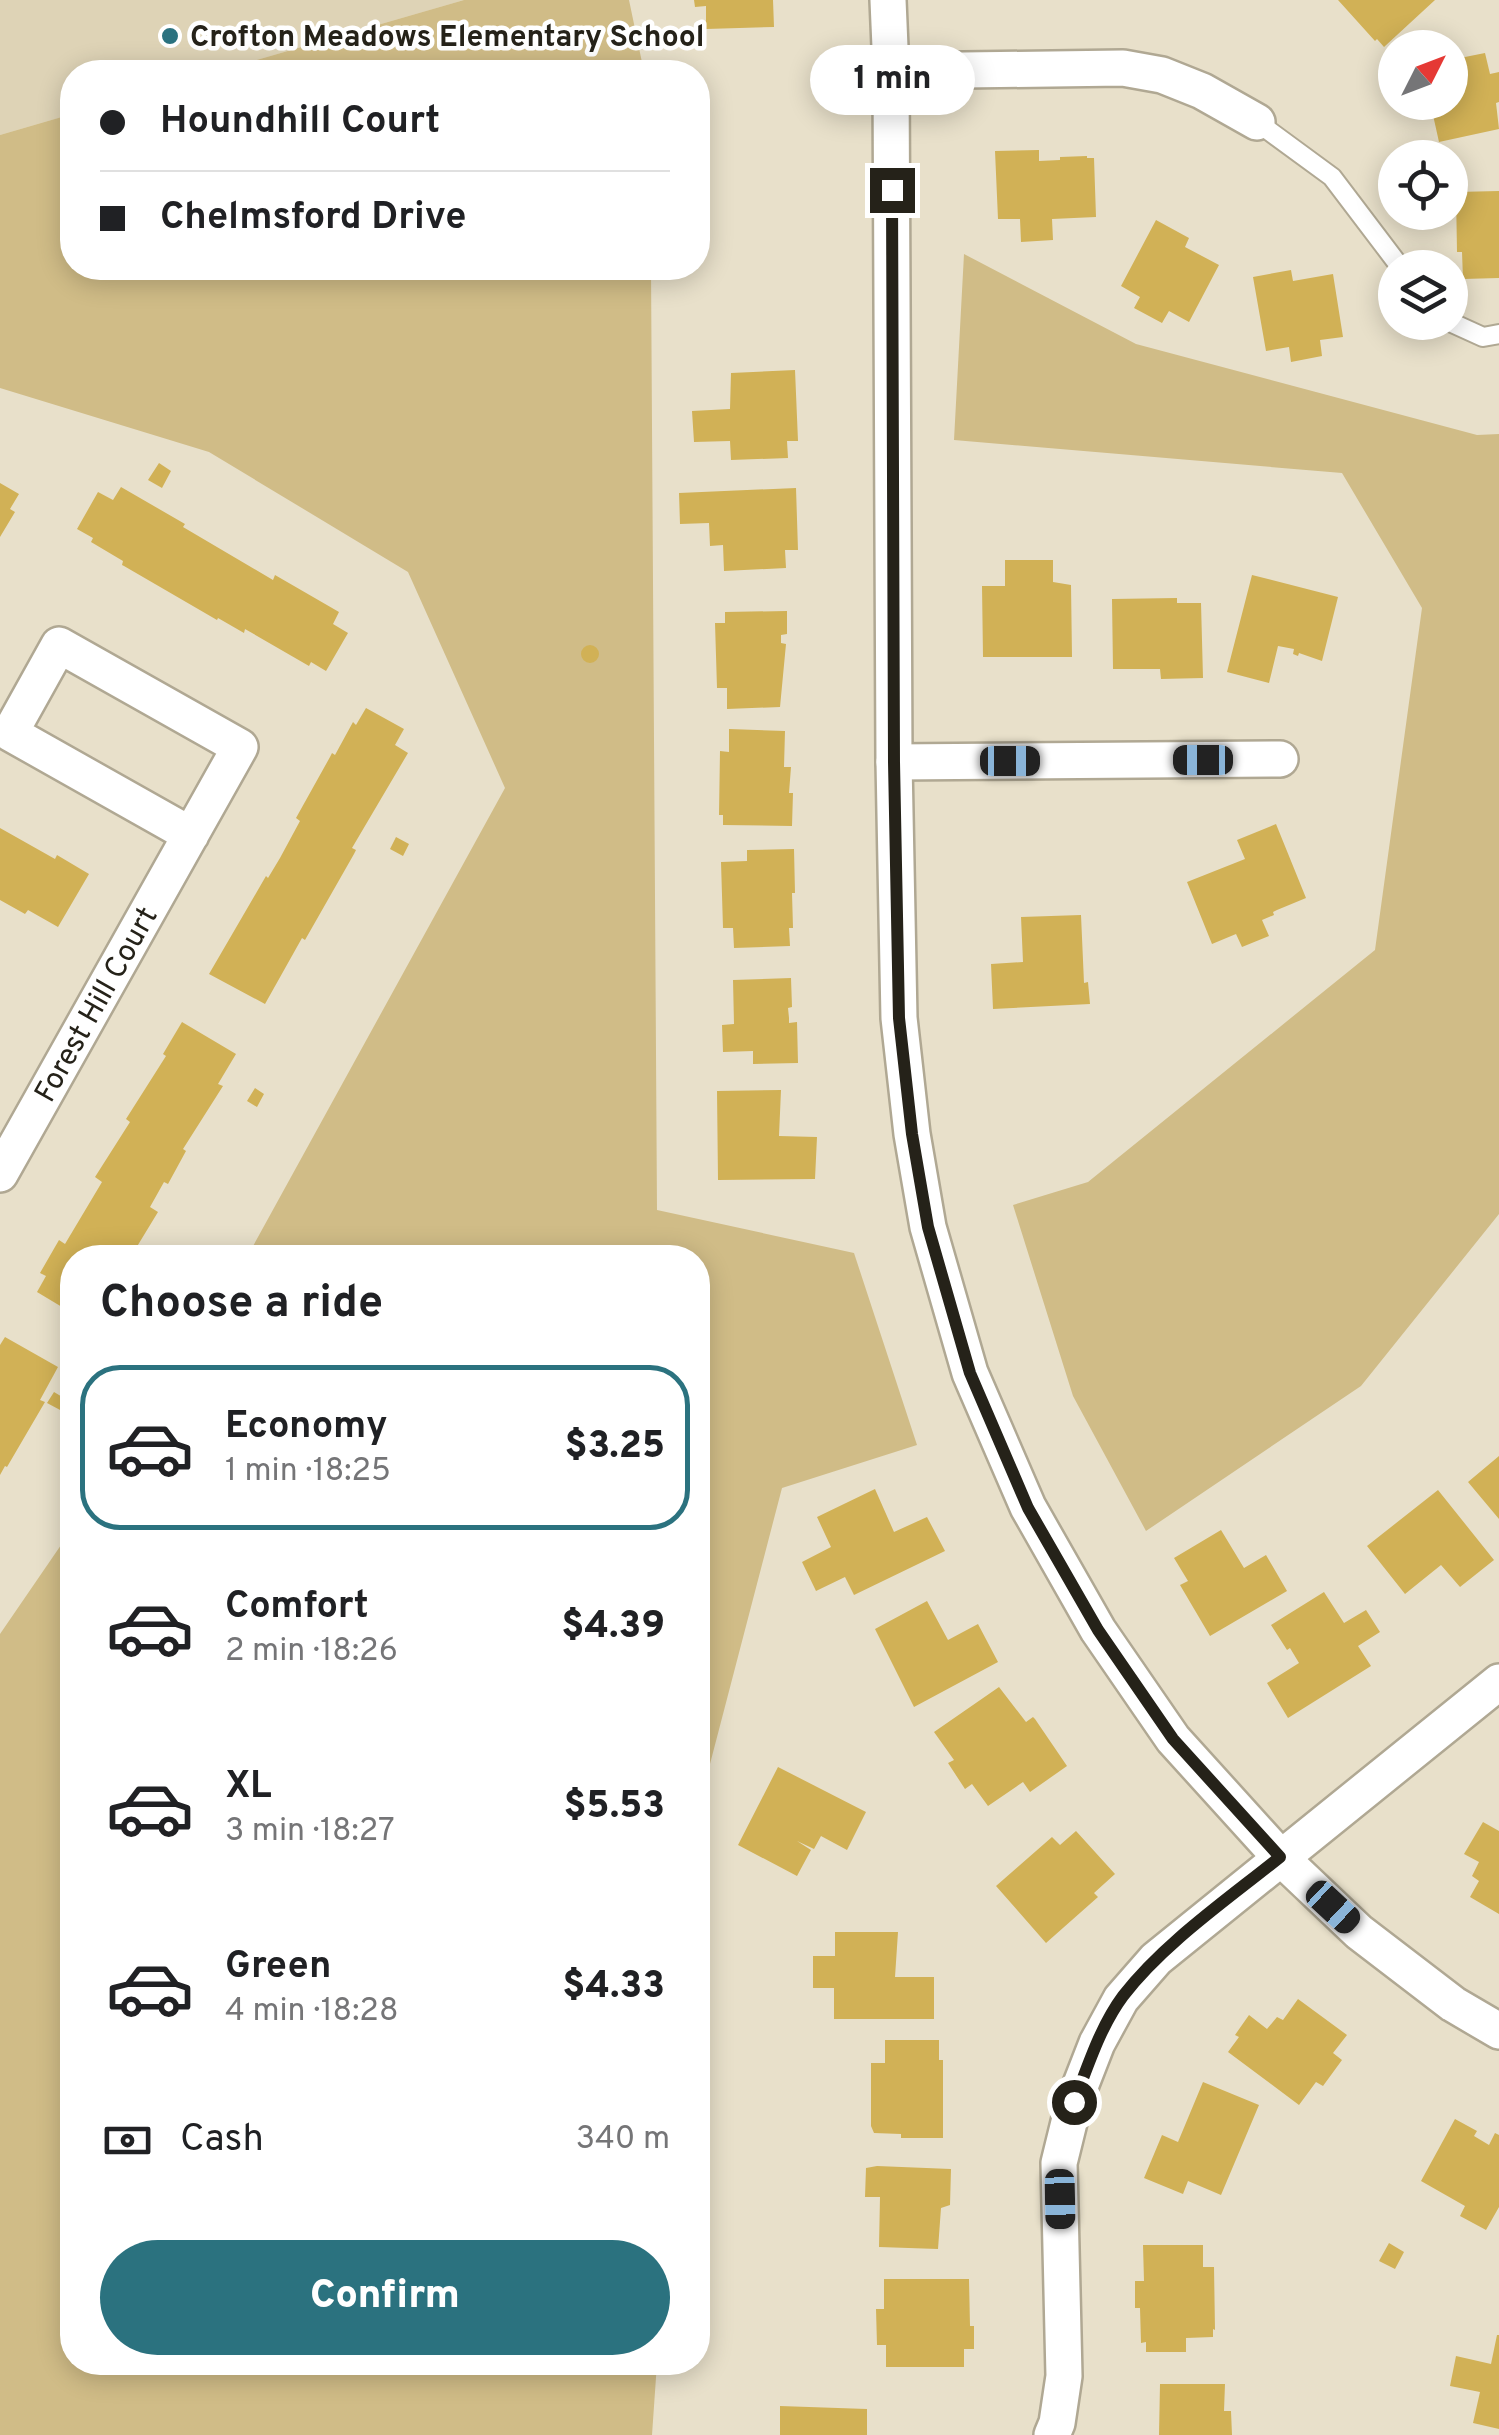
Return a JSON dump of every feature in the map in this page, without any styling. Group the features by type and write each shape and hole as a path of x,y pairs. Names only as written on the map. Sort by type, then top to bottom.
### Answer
{"street":[{"path":"888,0 899,1018 912,1134 928,1227 970,1373 1028,1508 1098,1630 1173,1739 1280,1857 1359,1932 1453,2004 1499,2031"},
{"path":"891,71 1123,68 1162,75 1257,122"},
{"name":"Forest Hill Court","path":"0,1174 191,835 240,747 60,645 10,733 191,835"},
{"path":"894,762 1280,759"},
{"path":"1052,2435 1064,2376 1059,2164 1074,2102 1121,1999 1156,1958 1499,1682"}],"lane":[{"path":"1257,122 1332,177 1387,250"},
{"path":"1468,330 1482,337 1499,334"}],"shaded area":[{"name":"Crofton Meadows Elementary School","path":"0,0 464,0 256,60 60,60 60,118 0,135"},
{"path":"464,0 629,0 642,60 256,60"},
{"path":"60,118 60,280 651,280 657,1210 854,1253 917,1445 782,1488 710,1764 710,1245 254,1245 505,788 408,572 209,452 0,388 0,135"},
{"path":"964,254 1136,344 1477,435 1499,434 1499,1214 1361,1386 1146,1531 1073,1396 1013,1205 1088,1182 1375,950 1422,608 1342,473 954,440"},
{"path":"60,1546 60,2375 656,2375 652,2435 0,2435 0,1634"}],"building":[{"path":"694,0 773,0 774,27 706,29 706,6 695,7"},
{"path":"1338,0 1435,0 1402,30 1378,30 1375,41"},
{"path":"1485,53 1490,74 1499,72 1499,129 1439,140 1434,120 1468,120 1468,56"},
{"path":"1039,150 1039,161 1094,158 1096,217 1052,219 1053,240 1021,242 1020,219 998,219 995,151"},
{"path":"1499,191 1499,278 1468,279 1468,250 1457,250 1457,230 1468,230 1468,192"},
{"path":"1156,220 1189,238 1185,247 1219,265 1189,322 1169,311 1162,323 1134,308 1140,297 1121,286"},
{"path":"1291,270 1293,281 1333,274 1343,337 1320,340 1322,356 1291,362 1289,347 1266,351 1253,277"},
{"path":"795,370 798,441 787,441 788,458 731,460 730,441 694,442 692,411 730,409 731,373"},
{"path":"159,463 171,471 162,488 148,480"},
{"path":"0,483 19,494 10,509 15,512 0,537"},
{"path":"121,487 273,580 275,575 339,612 333,624 348,633 326,671 311,662 309,666 245,629 244,633 217,620 122,565 123,561 91,542 93,538 77,529 98,492 113,500"},
{"path":"796,488 798,550 785,550 786,568 724,571 723,545 710,546 709,523 680,524 679,493"},
{"path":"1005,560 1053,560 1053,582 1071,585 1072,657 983,657 982,586 1005,586"},
{"path":"1252,575 1338,597 1322,661 1299,653 1298,656 1293,654 1294,649 1278,646 1269,683 1227,672"},
{"path":"1177,598 1177,603 1201,603 1203,678 1161,679 1160,669 1113,669 1112,599"},
{"path":"787,611 787,634 781,635 781,643 786,644 780,707 727,709 727,688 717,688 715,623 725,623 725,612"},
{"path":"590,645 599,654 590,663 581,654"},
{"path":"366,708 404,729 395,745 408,753 352,848 356,850 354,854 265,1004 209,974 280,858 300,821 296,818 332,753 335,755 353,722 356,725"},
{"path":"729,729 785,731 784,767 791,767 792,826 723,825 723,815 719,815 720,751 729,752"},
{"path":"1276,824 1306,898 1262,920 1269,936 1242,947 1236,934 1212,944 1187,882 1245,859 1237,840"},
{"path":"0,828 89,874 58,927 0,900"},
{"path":"396,837 409,844 403,856 390,849"},
{"path":"794,849 790,946 734,948 733,928 723,928 721,862 747,861 747,850"},
{"path":"1081,915 1084,983 1088,982 1090,1004 993,1009 991,964 1023,962 1021,917"},
{"path":"791,978 789,1023 797,1022 798,1063 753,1064 753,1051 723,1052 722,1025 734,1024 733,980"},
{"path":"182,1022 236,1054 218,1084 223,1086 183,1149 186,1151 168,1184 164,1182 150,1207 158,1212 138,1245 60,1245 60,1306 37,1292 46,1276 40,1273 59,1240 65,1244 102,1182 95,1177 130,1122 126,1119 166,1056 163,1054"},
{"path":"255,1088 264,1094 257,1107 247,1101"},
{"path":"781,1090 779,1136 817,1137 815,1179 718,1180 717,1091"},
{"path":"5,1337 58,1367 40,1400 45,1402 0,1475 0,1345"},
{"path":"54,1392 60,1396 60,1410 47,1403"},
{"path":"1499,1456 1499,1519 1468,1482"},
{"path":"875,1489 894,1532 927,1517 945,1551 854,1595 845,1577 816,1591 802,1562 831,1547 817,1517"},
{"path":"1438,1490 1494,1560 1460,1587 1441,1565 1405,1594 1367,1546"},
{"path":"1221,1530 1244,1568 1266,1555 1287,1591 1210,1636 1180,1585 1188,1581 1174,1558"},
{"path":"1324,1592 1344,1623 1366,1610 1380,1632 1358,1646 1371,1666 1288,1718 1267,1683 1299,1663 1271,1625"},
{"path":"927,1601 948,1640 978,1624 998,1662 914,1707 875,1629"},
{"path":"999,1687 1026,1722 1035,1719 1067,1766 1030,1792 1023,1782 988,1806 972,1784 965,1789 948,1763 954,1760 934,1732"},
{"path":"778,1767 866,1812 847,1850 821,1836 814,1849 797,1841 811,1850 797,1876 738,1845"},
{"path":"1483,1822 1499,1831 1499,1914 1470,1897 1479,1881 1472,1876 1479,1862 1464,1854"},
{"path":"1076,1831 1115,1874 1094,1893 1098,1897 1046,1943 996,1886 1052,1837 1060,1845"},
{"path":"835,1932 898,1932 895,1977 934,1977 934,2019 834,2019 834,1988 813,1988 813,1956 835,1956"},
{"path":"1298,1999 1347,2035 1333,2053 1342,2060 1323,2086 1316,2082 1299,2105 1228,2052 1249,2015 1267,2029 1277,2017 1283,2020"},
{"path":"885,2040 939,2040 939,2060 943,2060 943,2138 901,2138 901,2134 874,2133 871,2063 885,2063"},
{"path":"1203,2082 1259,2105 1221,2195 1188,2181 1183,2194 1144,2178 1162,2135 1178,2142"},
{"path":"1455,2119 1477,2131 1474,2136 1489,2145 1495,2133 1499,2135 1499,2207 1486,2230 1460,2216 1465,2206 1421,2181"},
{"path":"866,2168 951,2169 950,2205 941,2208 938,2249 879,2247 880,2197 865,2197"},
{"path":"1389,2243 1404,2252 1395,2269 1379,2261"},
{"path":"1143,2245 1203,2245 1203,2267 1214,2267 1213,2337 1186,2338 1186,2352 1146,2352 1146,2342 1141,2343 1140,2308 1135,2308 1135,2281 1144,2281"},
{"path":"884,2279 969,2279 974,2349 964,2349 964,2367 886,2367 886,2345 877,2345 876,2309 884,2309"},
{"path":"1497,2335 1499,2429 1473,2423 1480,2392 1450,2386 1456,2356 1491,2364"},
{"path":"1160,2384 1225,2384 1224,2411 1231,2411 1232,2435 1159,2435"},
{"path":"780,2406 867,2409 867,2435 780,2435"}],"place":[{"name":"Crofton Meadows Elementary School","path":"170,36"}],"route":[{"path":"892,190 899,1018 912,1134 928,1227 970,1373 1028,1508 1098,1630 1173,1739 1280,1857 1156,1958 1121,1999 1074,2102"}]}
